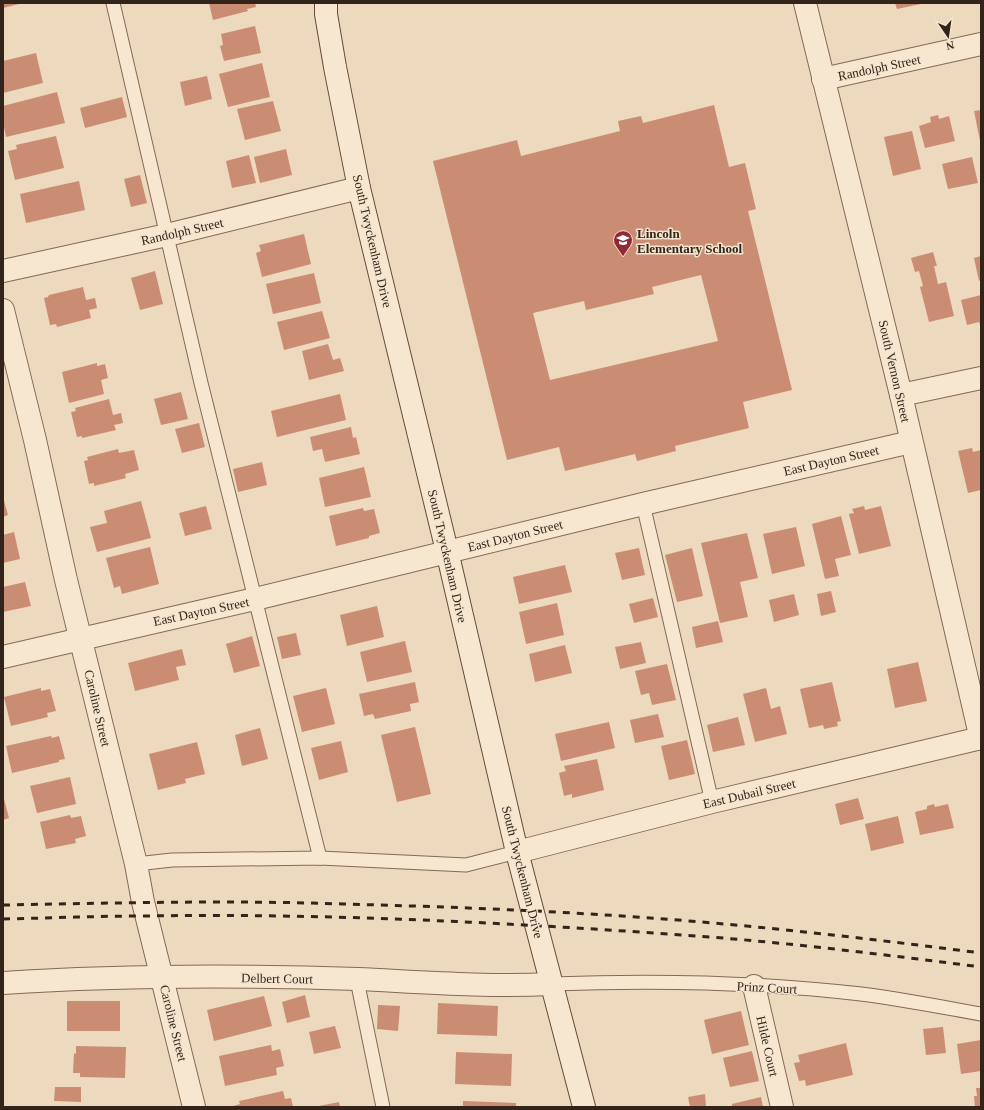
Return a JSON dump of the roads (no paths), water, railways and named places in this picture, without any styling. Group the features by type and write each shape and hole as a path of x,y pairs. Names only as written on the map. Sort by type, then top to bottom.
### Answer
{"street":[{"name":"South Twyckenham Drive","path":"326,3 335,67 360,188 517,852 584,1107"},
{"name":"South Vernon Street","path":"805,3 901,395 981,738"},
{"name":"Randolph Street","path":"823,79 981,44"},
{"name":"Randolph Street","path":"3,271 167,235 360,188"},
{"name":"Caroline Street","path":"3,310 35,440 66,580 82,638 136,864 143,902 194,1107"},
{"path":"901,395 981,378"},
{"name":"East Dayton Street","path":"3,657 255,600 643,504 911,442"},
{"name":"East Dubail Street","path":"517,852 712,802 981,738"},
{"name":"Delbert Court","path":"3,983 187,976 359,979 449,985 552,984"},
{"name":"Hilde Court","path":"754,986 782,1107"}],"lane":[{"path":"113,3 201,383 320,858"},
{"path":"643,504 712,802"},
{"path":"136,864 172,860 320,858 466,865 517,852"},
{"path":"359,979 359,990 383,1107"},
{"name":"Prinz Court","path":"552,984 647,981 795,988 860,994 981,1014"}],"railway":[{"path":"3,905 258,902 522,910 657,918 737,925 981,953"},
{"path":"3,919 215,915 490,923 628,931 768,942 981,967"}],"place":[{"name":"Lincoln Elementary School","path":"623,257"}]}
